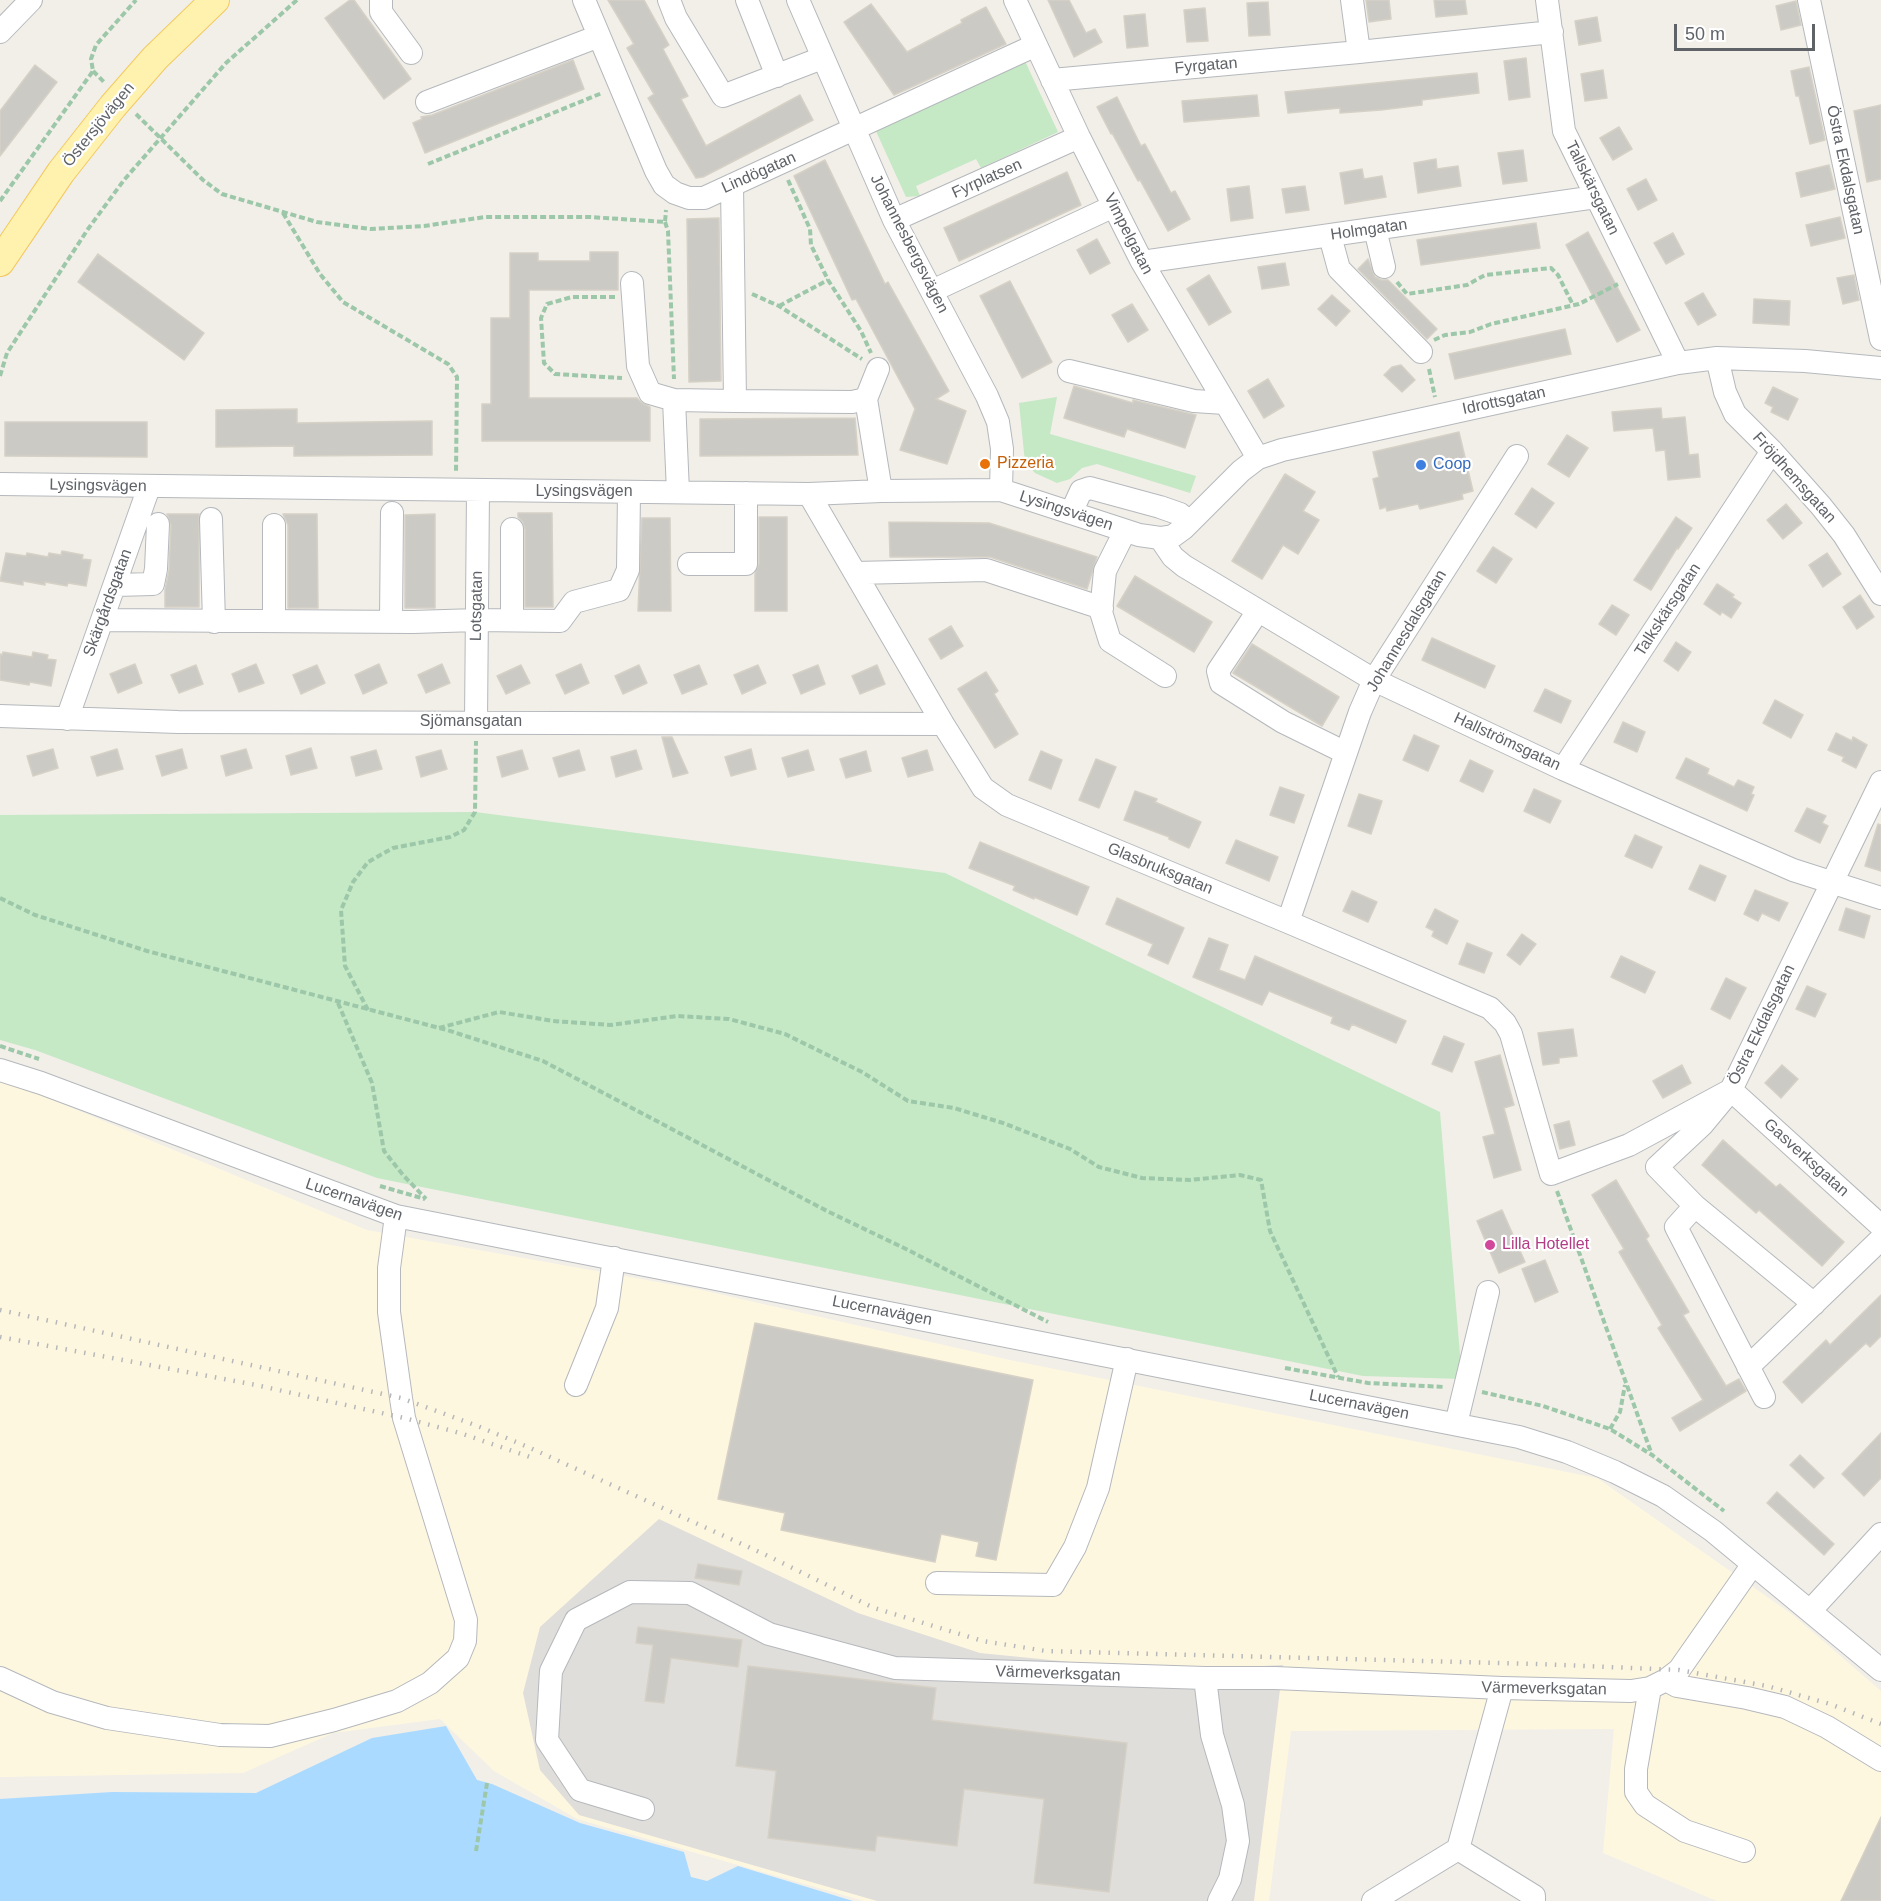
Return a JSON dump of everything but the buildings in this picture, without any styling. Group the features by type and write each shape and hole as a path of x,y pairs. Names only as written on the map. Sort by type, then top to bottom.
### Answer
{"main road":[{"name":"Östersjövägen","path":"0,262 61,172 120,97 155,58 214,0"}],"street":[{"path":"0,32 31,0"},
{"path":"381,0 381,12 411,53"},
{"path":"584,0 656,171 664,185 675,193"},
{"path":"669,0 676,18 723,96 822,58"},
{"path":"747,0 777,76"},
{"name":"Johannesbergsvägen","path":"798,0 894,220 987,396 998,422 1002,449 1001,490"},
{"name":"Vimpelgatan","path":"1015,0 1079,137 1142,262 1258,458"},
{"path":"1352,0 1359,52"},
{"name":"Tallskärsgatan","path":"1547,0 1564,131 1678,363"},
{"name":"Östra Ekdalsgatan","path":"1809,0 1881,339"},
{"name":"Fyrgatan","path":"1052,80 1552,32"},
{"path":"426,102 599,36"},
{"name":"Lindögatan","path":"675,193 689,198 704,198 1036,45"},
{"name":"Fyrplatsen","path":"894,220 1079,137"},
{"path":"732,185 735,401"},
{"name":"Holmgatan","path":"1142,262 1596,197"},
{"path":"932,291 1114,206"},
{"path":"1375,229 1384,267"},
{"path":"1330,236 1339,269 1421,352"},
{"path":"632,290 638,366 650,393 674,400 852,402 867,399"},
{"name":"Idrottsgatan","path":"1160,538 1173,536 1241,471 1258,458 1282,450 1678,363 1717,358 1805,361 1881,368"},
{"name":"Fröjdhemsgatan","path":"1717,358 1725,392 1735,414 1772,451 1844,535 1881,594"},
{"path":"878,369 867,399 881,491"},
{"path":"1069,371 1194,401 1225,403"},
{"path":"674,400 678,492"},
{"name":"Talkskärsgatan","path":"1563,768 1772,451"},
{"name":"Johannesdalsgatan","path":"1288,922 1360,712 1374,680 1517,456"},
{"name":"Lysingsvägen","path":"0,484 809,494 1001,490 1138,535 1160,538"},
{"name":"Skärgårdsgatan","path":"67,719 149,487"},
{"path":"1071,513 1081,491 1090,488 1160,507 1179,514 1190,522"},
{"name":"Lotsgatan","path":"476,722 478,491"},
{"path":"102,620 560,621 574,602 619,590 628,570 629,492"},
{"path":"689,564 746,564 746,493"},
{"name":"Glasbruksgatan","path":"809,494 943,724 983,788 1007,806 1479,1002 1499,1015 1511,1034 1551,1174"},
{"path":"391,622 392,513"},
{"path":"211,519 214,622"},
{"path":"115,585 153,584 158,524"},
{"path":"274,525 274,621"},
{"path":"512,530 512,620"},
{"path":"1125,531 1105,571 1101,608 1110,641 1165,676"},
{"name":"Hallströmsgatan","path":"1160,538 1173,557 1184,566 1374,680 1563,768 1793,870 1881,898"},
{"path":"855,573 986,570 1101,608"},
{"path":"1258,611 1218,671 1221,683 1283,722 1346,753"},
{"name":"Sjömansgatan","path":"0,716 178,722 943,724"},
{"name":"Östra Ekdalsgatan","path":"1551,1174 1629,1145 1731,1090 1881,782"},
{"name":"Lucernavägen","path":"0,1070 41,1083 396,1216 1456,1424 1519,1437 1567,1452 1615,1472 1663,1496 1713,1530 1881,1670"},
{"path":"1731,1090 1702,1125 1657,1167 1695,1206 1814,1304"},
{"name":"Gasverksgatan","path":"1731,1090 1881,1226"},
{"path":"1695,1206 1676,1227 1764,1397"},
{"path":"0,1678 52,1702 107,1718 220,1735 270,1736 397,1701 430,1683 458,1658 465,1641 466,1620 404,1418 398,1377 389,1312 389,1268 396,1216"},
{"path":"1748,1367 1881,1239"},
{"path":"576,1384 607,1308 614,1258"},
{"path":"1456,1424 1488,1292"},
{"path":"937,1583 1053,1585 1075,1547 1098,1488 1127,1359"},
{"path":"1810,1611 1881,1534"},
{"path":"1744,1851 1685,1831 1645,1805 1636,1792 1636,1769 1658,1684 1679,1670 1753,1564"},
{"name":"Värmeverksgatan","path":"644,1809 580,1790 547,1740 551,1671 576,1620 630,1592 690,1593 770,1634 896,1668 1205,1678 1275,1678 1631,1691 1658,1684"},
{"path":"1205,1678 1212,1735 1233,1805 1239,1841 1230,1879 1219,1901"},
{"path":"1658,1684 1746,1698 1785,1707 1827,1728 1881,1760"},
{"path":"1374,1901 1458,1849 1502,1688"},
{"path":"1458,1849 1534,1896 1534,1901"}],"path":[{"path":"136,0 96,45 91,59 93,71 203,180 222,194 317,222 370,229 424,226 485,217 590,217 664,222"},
{"path":"0,376 7,353 88,229 124,180 226,63 297,0"},
{"path":"0,201 93,71"},
{"path":"428,164 620,86"},
{"path":"781,163 810,229 811,245 828,280 861,331 878,369"},
{"path":"674,400 668,231 664,222 666,207 675,193"},
{"path":"283,212 320,274 343,302 448,364 458,377 455,490"},
{"path":"1384,267 1407,294 1467,285 1485,275 1551,268 1558,275 1573,305"},
{"path":"1438,416 1430,370 1421,352 1433,340 1445,335 1470,332 1491,324 1579,304 1634,275"},
{"path":"779,306 828,280"},
{"path":"734,286 779,306 878,369"},
{"path":"632,290 572,297 547,304 542,318 544,363 555,374 644,379"},
{"path":"368,1010 345,966 341,910 353,882 368,862 393,848 450,837 464,830 475,812 476,722"},
{"path":"0,898 35,915 147,951 438,1028 543,1061 827,1211 978,1285 1048,1323 1026,1318"},
{"path":"338,1002 372,1083 384,1151 426,1200"},
{"path":"438,1028 499,1012 553,1021 611,1025 677,1017 729,1019 784,1034 862,1072 908,1101 954,1108 1003,1123 1070,1149 1099,1167 1142,1178 1190,1180 1240,1175 1261,1180 1270,1231 1338,1377"},
{"path":"0,1046 41,1060"},
{"path":"1551,1174 1652,1455"},
{"path":"374,1185 436,1202"},
{"path":"1281,1367 1368,1383 1465,1388 1543,1406 1610,1429 1652,1455 1724,1512"},
{"path":"1610,1429 1620,1412 1625,1381"},
{"path":"476,1851 487,1783"}],"shaded area":[{"path":"0,1078 367,1230 697,1289 1010,1360 1597,1478 1793,1615 1881,1691 1881,1901 1717,1901 1603,1853 1614,1729 1291,1731 1269,1901 864,1901 577,1819 494,1771 440,1719 333,1733 243,1773 0,1777"},
{"path":"659,1519 858,1613 980,1653 1162,1671 1283,1665 1254,1901 877,1901 579,1815 540,1770 523,1693 540,1627"}],"green space":[{"path":"1024,59 1058,132 981,168 976,159 916,186 920,196 906,197 875,129"},
{"path":"1057,397 1050,434 1196,476 1190,493 1097,464 1082,468 1070,479 1057,483 1035,473 1025,462 1019,403"},
{"path":"475,812 945,873 1440,1112 1462,1379 1363,1376 377,1178 35,1050 0,1040 0,815"}],"water":[{"path":"446,1726 477,1780 492,1784 580,1823 684,1852 691,1877 707,1881 738,1866 853,1901 0,1901 0,1799 112,1792 256,1793 372,1738"}],"railway":[{"path":"0,1310 401,1398 528,1447 766,1555 874,1608 983,1641 1046,1651 1679,1670 1767,1686 1830,1704 1881,1724"},
{"path":"0,1337 256,1385 404,1418 460,1433 530,1457"}],"place":[{"name":"Pizzeria","path":"985,464"},
{"name":"Coop","path":"1421,465"},
{"name":"Lilla Hotellet","path":"1490,1245"}]}
